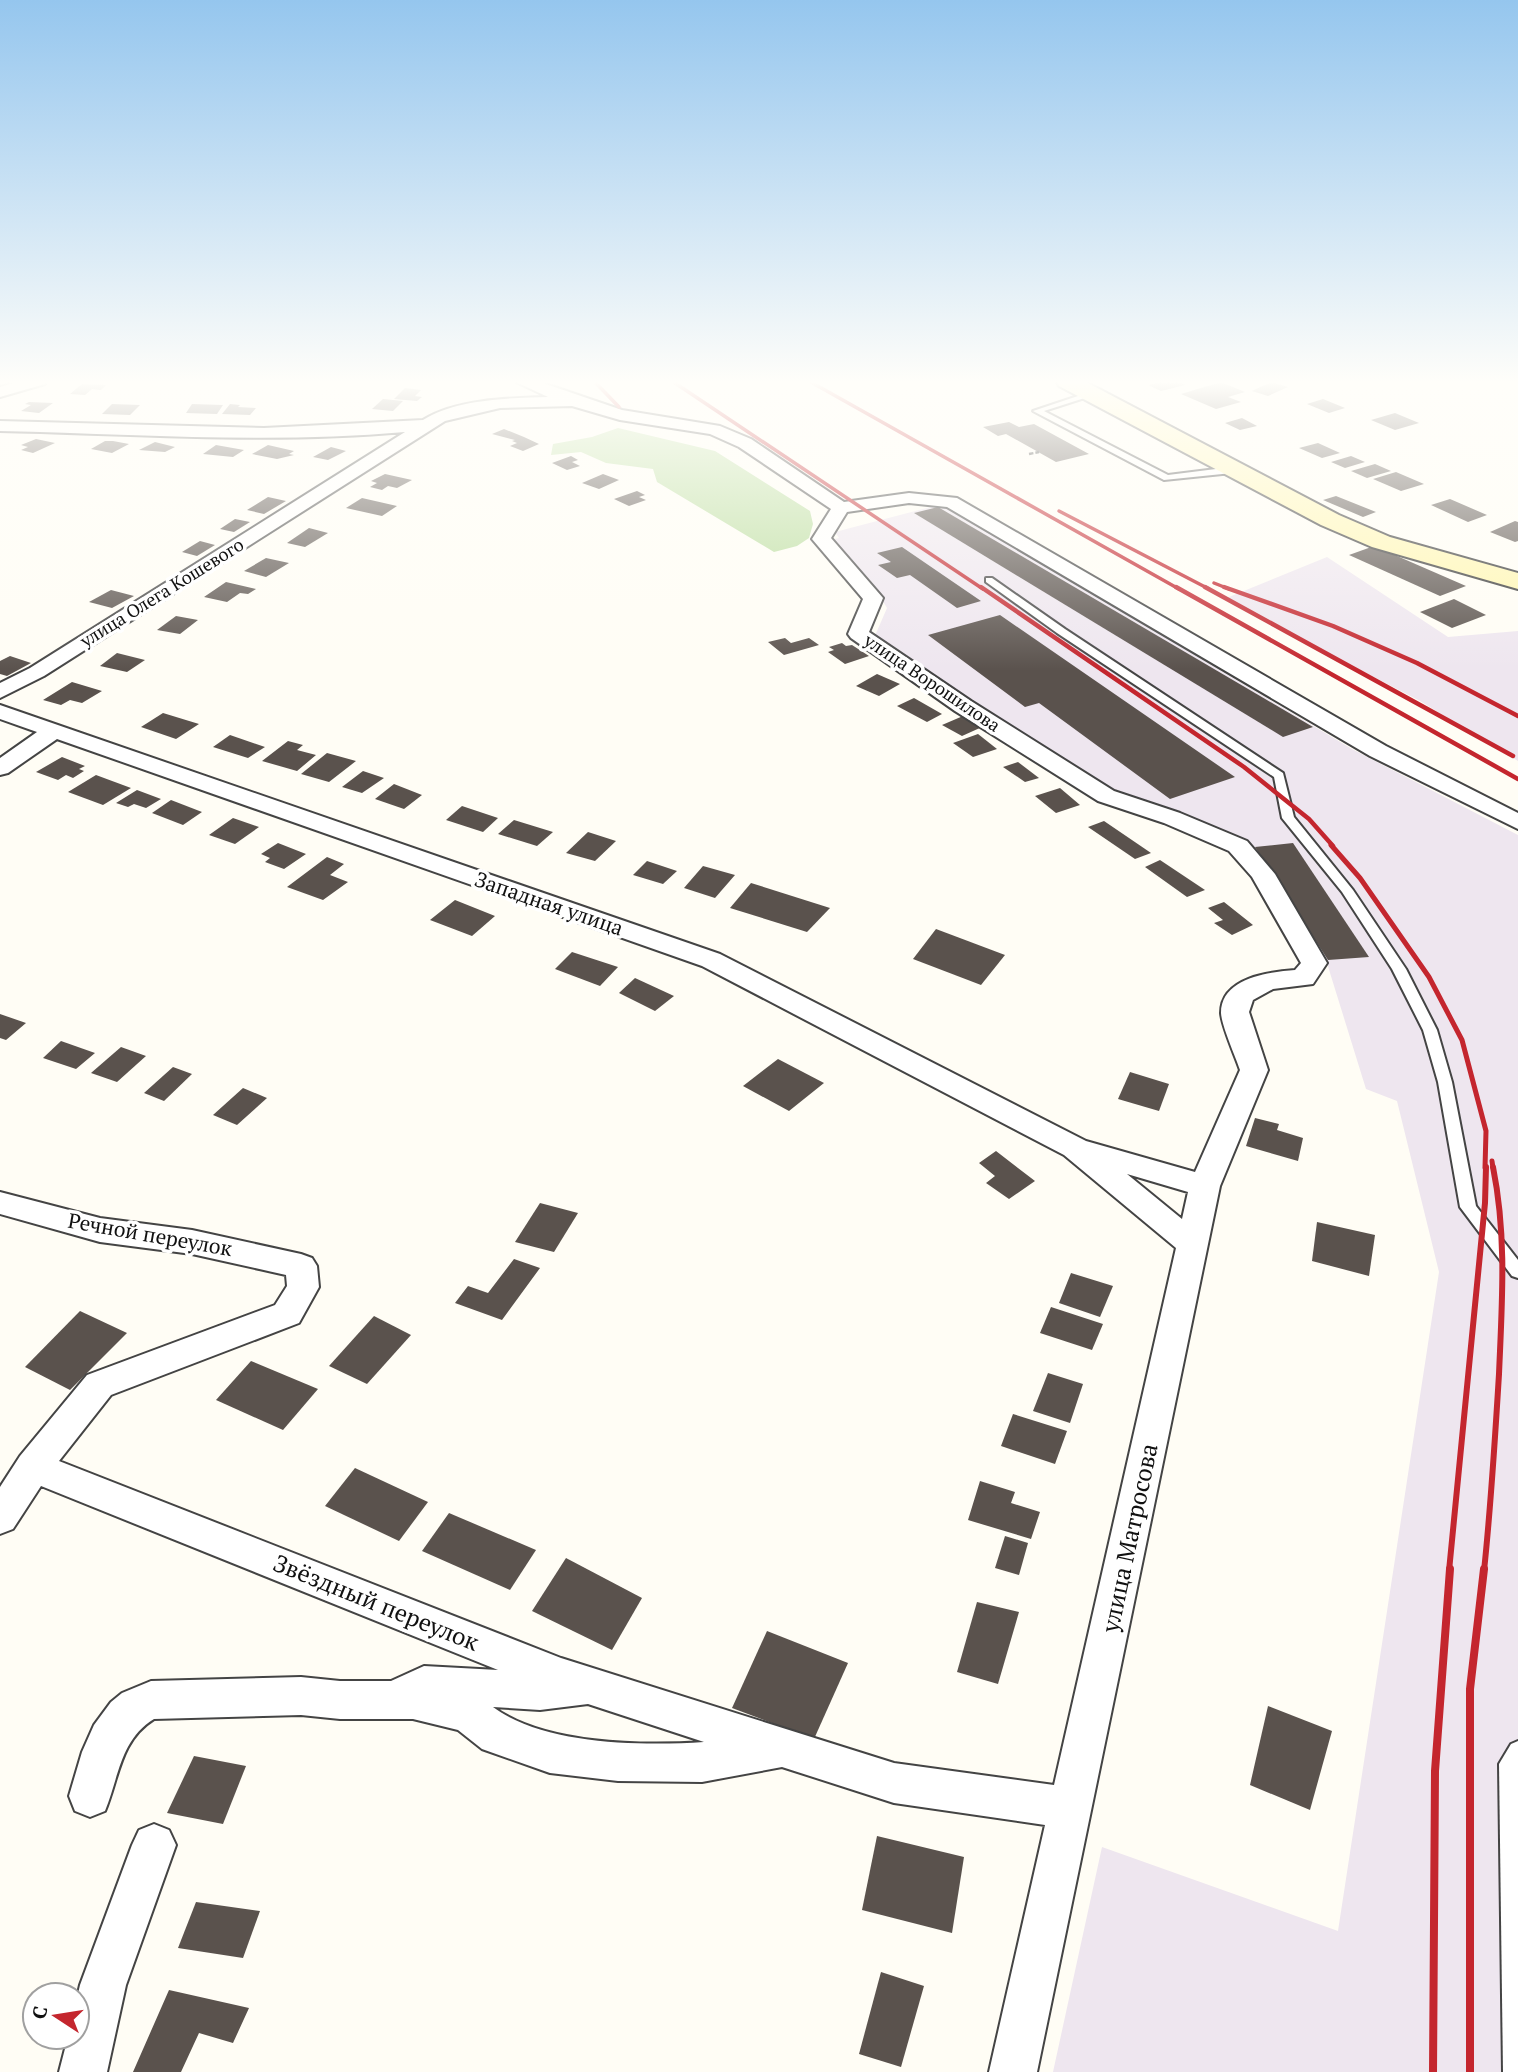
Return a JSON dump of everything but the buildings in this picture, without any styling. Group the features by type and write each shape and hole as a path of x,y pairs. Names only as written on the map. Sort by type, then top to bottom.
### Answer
{"main road":[{"path":"1247,478 1381,542 1518,581"}],"street":[{"name":"улица Олега Кошевого","path":"0,692 37,672 343,478"},
{"path":"796,478 841,508 909,498 951,502 1378,751 1518,822"},
{"name":"улица Ворошилова","path":"841,508 821,539 873,598 858,634 963,706 1106,796 1172,818 1238,846 1263,874 1314,963 1303,978 1267,981 1241,995 1235,1012"},
{"name":"Западная улица","path":"0,712 711,960 1075,1148"},
{"path":"0,768 54,731"},
{"name":"улица Матросова","path":"1013,2072 1205,1186 1254,1070 1235,1012"},
{"path":"1075,1148 1205,1186"},
{"path":"1075,1148 1194,1245"},
{"name":"Речной переулок","path":"0,1203 100,1230 192,1242 301,1266 303,1287 287,1314 99,1385 33,1467"},
{"path":"0,1518 33,1467"},
{"name":"Звёздный переулок","path":"33,1467 559,1676 894,1783 1072,1808"},
{"path":"393,1698 424,1685 540,1691 593,1687"},
{"path":"90,1796 105,1742 133,1707 151,1700 302,1696 340,1700 393,1698 468,1713 497,1735 550,1753 618,1761 680,1764 782,1748"},
{"path":"83,2072 103,1985 154,1844"}],"lane":[{"path":"989,580 1061,631 1279,775 1287,818 1347,890 1399,969 1430,1030 1445,1082 1468,1207 1518,1272"},
{"path":"1515,2072 1509,1764 1518,1751"}],"shaded area":[{"path":"942,504 1352,749 1518,835 1518,2072 1053,2072 1102,1847 1338,1931 1439,1272 1397,1101 1366,1089 1326,960 1253,849 1103,789 874,638 887,608 870,580 831,540 839,538 835,532"},
{"path":"1327,557 1448,637 1518,631 1518,761 1420,701 1224,599"}],"green space":[{"path":"656,478 757,478 810,511 813,524 809,538 797,546 774,552 657,482"}],"railway":[{"path":"817,478 983,589"},
{"path":"981,478 1179,589"},
{"path":"1059,511 1209,589"},
{"path":"1214,583 1224,587"},
{"path":"981,587 1244,767 1309,819 1333,846"},
{"path":"1176,587 1518,779"},
{"path":"1205,587 1513,756"},
{"path":"1224,587 1333,626 1417,663 1518,716"},
{"path":"1224,587 1229,589"},
{"path":"1331,845 1360,878 1429,977 1462,1040 1486,1131 1485,1168"},
{"path":"1492,1161 1493,1168"},
{"path":"1449,1571 1485,1203 1486,1167"},
{"path":"1484,1571 1499,1374 1502,1295 1502,1244 1493,1167"},
{"path":"1433,2072 1435,1771 1450,1569"},
{"path":"1470,2072 1470,1689 1484,1569"}]}
